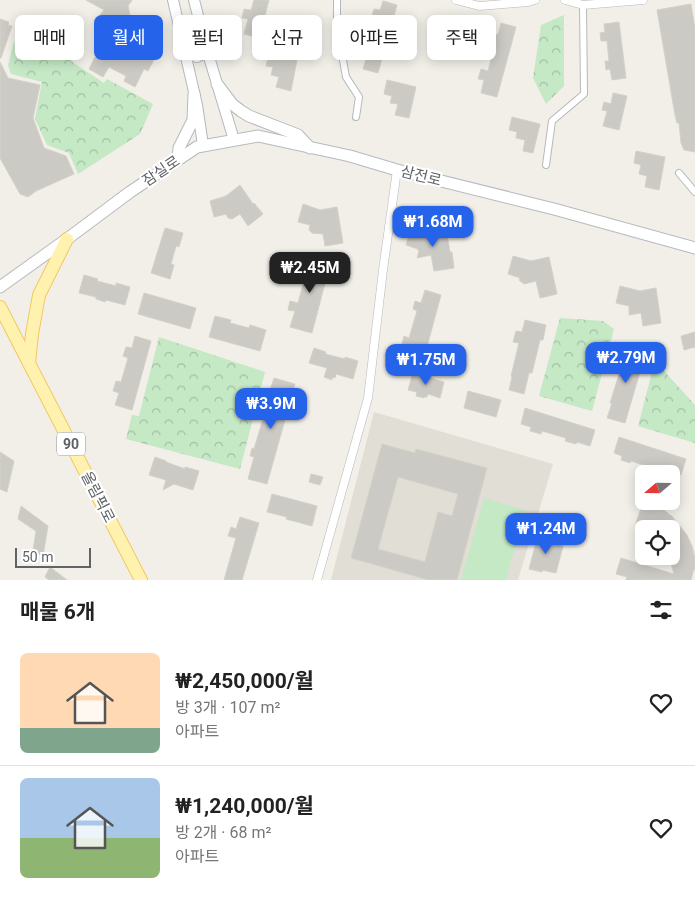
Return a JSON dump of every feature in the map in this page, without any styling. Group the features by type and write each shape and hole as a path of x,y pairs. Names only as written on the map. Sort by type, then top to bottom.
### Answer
{"main road":[{"path":"217,84 232,104 241,111 249,116 298,135 310,148"},
{"path":"178,159 179,148 193,120 194,94"},
{"name":"삼전로","path":"203,145 258,136 350,156 396,170 554,209 695,248"},
{"name":"잠실로","path":"0,287 67,240 130,192 178,159 203,145"},
{"path":"680,244 695,238"},
{"path":"29,363 39,295 67,240"},
{"name":"올림픽로","path":"0,307 141,580"}],"street":[{"path":"173,0 176,15"},
{"path":"194,0 198,15"},
{"path":"337,0 338,26 346,77 359,97 356,117"},
{"path":"456,0 479,6 535,0"},
{"path":"565,0 583,5 643,0"},
{"path":"546,165 552,121 584,94 583,5"},
{"path":"186,60 203,145"},
{"path":"210,60 234,140"},
{"path":"317,580 368,398 396,170"},
{"path":"679,173 695,192"}],"shaded area":[{"path":"374,412 553,464 518,580 331,580"}],"green space":[{"path":"564,15 564,86 546,104 533,78 541,25"},
{"path":"14,42 15,60 71,60 104,83 107,79 153,104 140,134 78,174 69,153 47,145 35,119 42,82 11,74 8,65"},
{"path":"560,318 603,321 614,329 592,411 539,396"},
{"path":"159,337 265,372 240,469 126,439 132,415 139,416"},
{"path":"655,361 695,405 695,443 638,426"},
{"path":"484,498 525,510 506,580 461,580"}],"building":[{"path":"86,0 132,0 128,6 130,15 100,15 104,10"},
{"path":"254,0 269,0 265,15 252,15 252,36 244,34 248,19 242,18 244,9 251,10"},
{"path":"383,1 397,5 394,15 372,15 374,9 380,10"},
{"path":"691,4 695,28 695,152 684,150 681,143 679,123 677,123 675,115 657,10"},
{"path":"0,19 9,22 8,25 12,26 1,58 0,58"},
{"path":"619,22 626,78 612,80 610,69 606,70 605,61 609,61 607,41 601,41 600,33 605,32 604,24"},
{"path":"501,23 516,27 497,97 481,93 484,80 478,79 481,69 488,71 491,60 496,60 496,34 498,35"},
{"path":"94,59 154,60 148,71 144,69 135,87 124,81 126,76 109,67 103,77 89,69"},
{"path":"267,60 297,60 291,91 276,87 279,77 271,75 273,67 266,66"},
{"path":"366,60 382,60 378,73 363,69"},
{"path":"0,62 8,78 40,85 33,118 44,148 66,156 74,174 36,191 28,197 20,194 0,158"},
{"path":"387,80 416,87 409,118 395,115 398,104 390,103 392,96 384,94"},
{"path":"613,93 627,96 619,130 603,126 607,111 602,110 604,102 611,104"},
{"path":"512,117 540,124 533,153 523,151 525,140 516,138 517,132 509,130"},
{"path":"636,151 665,157 659,190 645,187 647,176 639,174 641,165 634,163"},
{"path":"240,185 253,204 263,214 248,226 240,214 232,219 228,218 226,214 214,217 210,201 226,196"},
{"path":"303,204 320,210 337,207 343,243 325,246 323,234 312,233 309,230 310,225 298,222"},
{"path":"165,228 183,233 179,247 176,246 171,264 174,265 170,279 151,273"},
{"path":"411,229 424,233 446,229 454,268 434,271 431,255 417,258 418,249 406,245"},
{"path":"312,255 331,260 312,333 290,327 295,311 288,310 290,301 298,303 305,277 300,276 302,267 308,269"},
{"path":"513,256 531,261 549,257 557,294 540,298 536,281 524,284 519,280 520,278 508,274"},
{"path":"84,275 116,286 116,283 130,287 125,305 106,300 105,302 96,299 96,297 79,293"},
{"path":"620,286 640,291 656,288 661,323 643,326 641,313 629,315 629,306 616,303"},
{"path":"425,290 441,295 422,365 406,360 407,356 404,355 407,345 402,344 404,336 409,338 417,311 413,309 415,301 421,303"},
{"path":"144,293 196,308 190,329 138,314"},
{"path":"215,316 231,320 230,323 249,328 250,325 266,330 260,351 209,337"},
{"path":"525,320 546,325 543,340 540,340 532,373 529,373 524,394 509,390 519,343 513,342 516,331 522,332"},
{"path":"695,332 695,347 684,350 681,336"},
{"path":"135,336 151,341 132,410 115,405 119,393 113,391 116,381 121,382 128,358 123,356 126,347 132,348"},
{"path":"627,346 646,351 625,423 607,418 621,368 616,367 618,359 623,360"},
{"path":"314,348 326,352 325,354 358,361 353,379 336,374 335,378 332,377 332,380 324,377 327,368 309,363"},
{"path":"413,373 444,382 440,398 428,394 424,398 416,396 417,392 408,390"},
{"path":"274,378 295,384 267,484 248,479 254,457 250,456 252,448 254,449 266,409 263,408"},
{"path":"468,391 501,400 496,417 464,408"},
{"path":"525,408 595,430 590,446 565,441 566,438 542,431 541,434 530,431 531,427 521,424"},
{"path":"619,437 686,459 681,475 680,465 644,465 631,461 630,463 621,460 622,456 614,453"},
{"path":"382,444 415,453 416,449 487,468 457,580 429,580 351,558","holes":["398,477 458,494 452,516 438,512 425,562 378,549"]},
{"path":"0,452 14,461 7,492 0,489"},
{"path":"155,457 185,469 185,467 199,471 193,490 174,484 163,490 166,480 149,475"},
{"path":"311,474 323,477 320,485 309,482"},
{"path":"272,494 317,506 312,526 267,512"},
{"path":"21,506 48,526 43,556 33,551 36,531 18,519"},
{"path":"640,510 664,510 675,520 637,520"},
{"path":"240,517 259,523 242,580 224,580 236,538 228,536 231,527 236,529"},
{"path":"680,526 687,535 695,558 695,570 691,580 626,580 627,577 616,574 621,558 635,562 635,565 644,565 674,574 672,565 680,565"},
{"path":"539,531 549,534 547,542 563,546 556,573 529,569"},
{"path":"50,567 67,580 49,580 45,577"}]}
